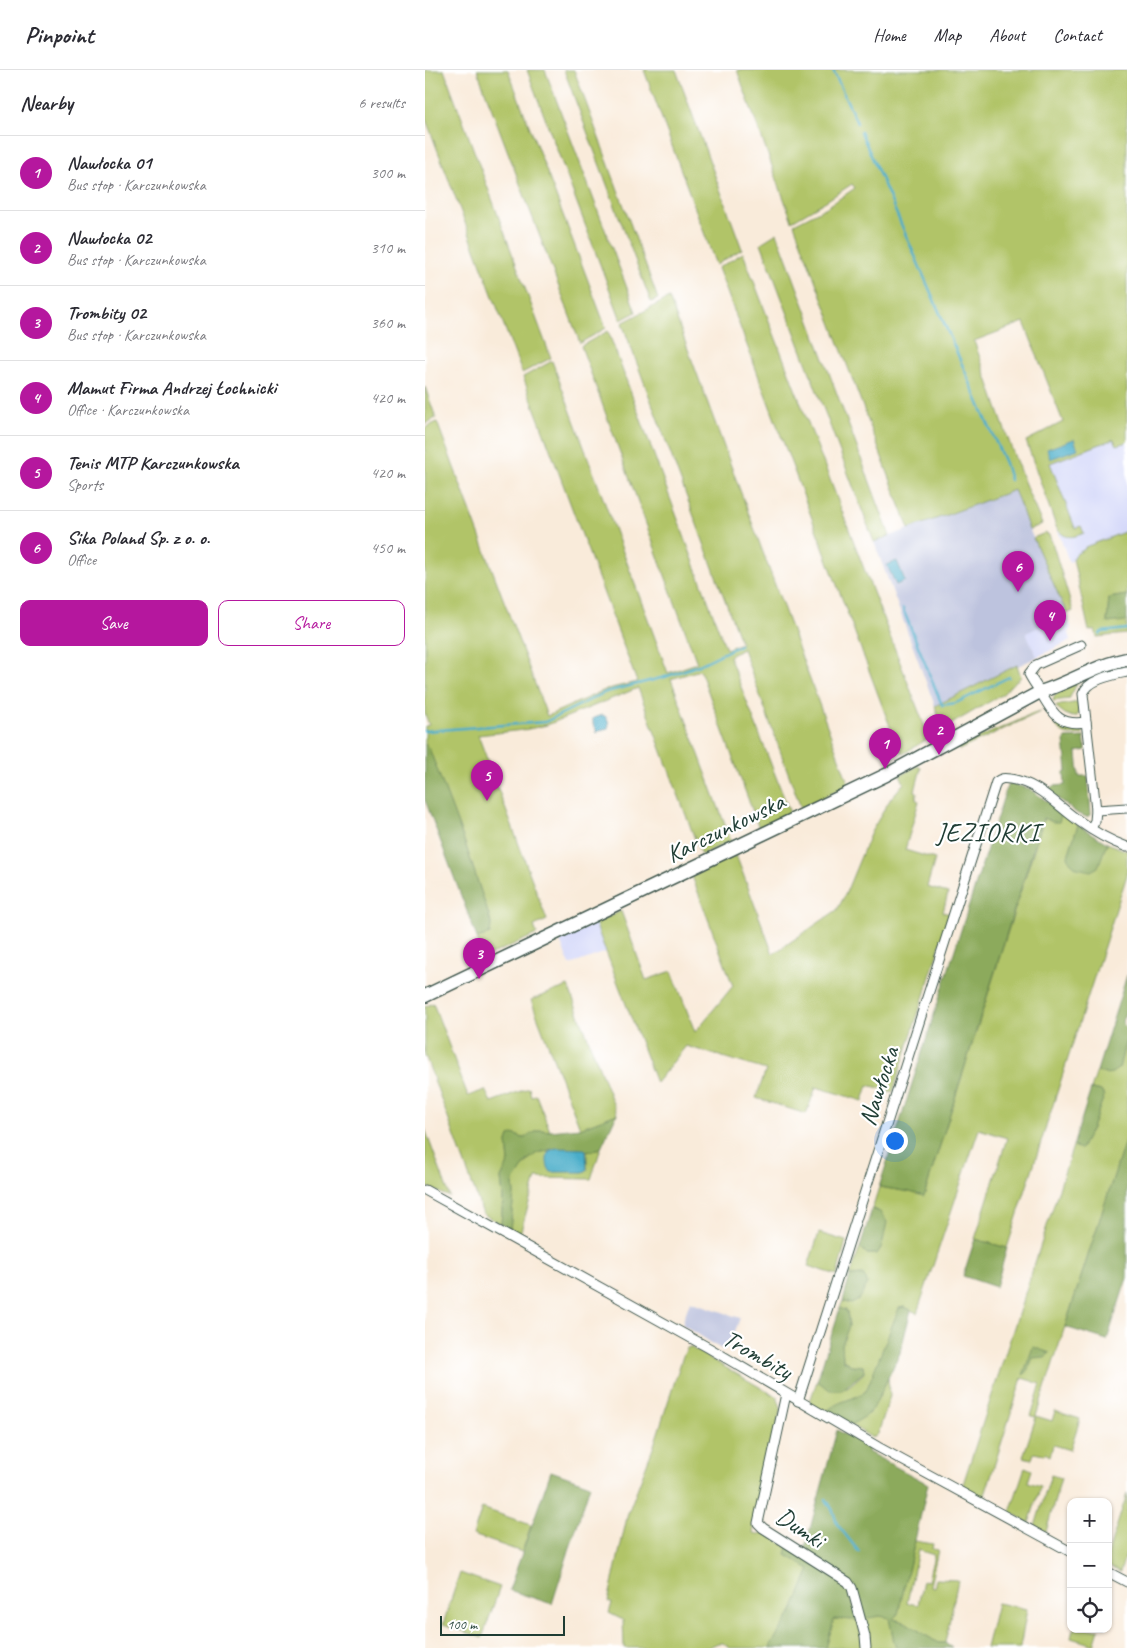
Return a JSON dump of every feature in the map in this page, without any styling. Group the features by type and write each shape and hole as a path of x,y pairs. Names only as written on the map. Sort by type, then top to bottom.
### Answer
{"street":[{"path":"1081,645 1036,665 1029,674 1033,684 1053,713 1062,720 1074,724 1086,722"},
{"name":"Karczunkowska","path":"1040,692 1049,683 1075,670 1109,658 1127,655"},
{"name":"Karczunkowska","path":"425,996 886,775 1040,692 1055,688 1099,666 1127,659"},
{"path":"1127,672 1096,681 1085,689 1083,699 1096,810 1095,821 1091,828 1109,840 1127,847"},
{"name":"Nawłocka","path":"798,1401 996,782 1004,778 1028,783 1079,822 1091,828"},
{"path":"1096,810 1127,808"},
{"name":"Trombity","path":"425,1190 611,1293 954,1490 1067,1550"},
{"name":"Dumki","path":"786,1394 758,1523 848,1582 852,1588 865,1636 866,1648"},
{"path":"1112,1574 1127,1582"}],"shaded area":[{"path":"1127,433 1127,531 1085,547 1086,549 1076,554 1072,561 1069,562 1034,462"},
{"path":"1014,490 1067,614 1026,633 1037,657 935,706 874,542"},
{"path":"1067,614 1071,628 1069,633 1071,640 1037,657 1025,633"},
{"path":"595,923 606,952 570,965 560,941"},
{"path":"690,1301 740,1318 730,1345 721,1349 682,1324"}],"green space":[{"path":"425,70 444,70 551,358 522,373 425,117"},
{"path":"477,70 508,70 606,328 580,343"},
{"path":"527,70 545,70 636,312 621,320"},
{"path":"564,70 574,70 658,299 651,302"},
{"path":"644,70 676,70 742,249 716,265"},
{"path":"737,70 1127,70 1127,442 1117,445 1114,439 1050,463 1075,528 1081,526 1084,533 1069,537 1063,535 1057,529 1026,441 1063,422 1024,322 974,341 1014,456 1042,524 1029,530 1014,490 909,529 794,224 827,207 855,188 852,184 792,221"},
{"path":"777,233 890,536 874,542 761,243"},
{"path":"743,253 929,738 903,754 897,745 718,268"},
{"path":"669,298 849,785 801,808 743,649 729,656 790,813 759,828 700,670 671,679 731,841 701,855 638,688 547,725 524,730 478,735 547,920 534,926 537,934 483,958 477,938 490,934 491,924 489,916 465,843 429,749 425,744 425,726 429,725 425,714 425,428 437,422 547,716 607,689 637,682 523,377 552,361 668,673 697,663 581,346 608,331 726,649 741,643 622,323"},
{"path":"425,387 436,418 425,424"},
{"path":"1127,531 1127,595 1109,598 1107,622 1127,621 1127,634 1097,637 1095,629 1089,631 1073,559 1085,547"},
{"path":"1045,533 1049,535 1052,542 1073,611 1067,614 1033,538"},
{"path":"1127,595 1127,621 1107,623 1109,598"},
{"path":"1017,665 1021,677 1003,694 943,729 935,706"},
{"path":"1078,682 1069,699 1053,701 1059,691"},
{"path":"1079,702 1079,712 1077,716 1073,717 1065,714 1055,706"},
{"path":"1042,711 959,750 958,747 1031,714"},
{"path":"1053,721 1065,728 1084,732 1076,735 1065,734 1059,730"},
{"path":"1084,737 1086,750 1077,752 1079,776 1088,776 1091,814 1087,817 1078,814 1049,792 1049,789 1053,786 1065,785 1064,772 1067,771 1064,741 1066,738"},
{"path":"425,744 429,748 465,843 489,916 491,924 490,934 477,938 425,800"},
{"path":"918,766 921,768 915,791 917,792 916,800 919,801 905,850 935,859 927,887 948,893 943,912 950,914 893,1092 868,1085 863,1101 816,1087 806,1114 756,1098 766,1070 686,1046 656,1083 595,923 621,911 646,980 672,971 695,1032 733,986 692,876 736,855 773,954 837,910 871,832 891,798 904,783 900,775"},
{"path":"1008,783 1030,789 1062,812 1059,822 1043,818 924,1196 879,1187"},
{"path":"1062,812 1078,825 1068,856 1107,843 1127,851 1127,875 1007,1248 975,1239 1007,1138 979,1129 917,1313 904,1307 866,1391 836,1405 826,1412 809,1404 817,1381 831,1389 837,1390 852,1384 864,1373 863,1366 851,1365 843,1360 842,1344 849,1325 847,1311 840,1308 843,1301 851,1304 863,1275 850,1276 860,1247 867,1254 877,1254 882,1246 880,1212 872,1209 879,1187 924,1196 1044,818 1053,822"},
{"path":"1078,825 1107,843 1098,867 1091,871 1077,868 1070,862 1068,856"},
{"path":"1127,975 1127,1008 1122,1022 1127,1030 1127,1036 1119,1068 1112,1073 1105,1074 1097,1071"},
{"path":"568,986 617,1114 580,1128 531,1000"},
{"path":"433,1003 468,1096 485,1090 491,1102 529,1088 531,1096 536,1095 550,1131 540,1130 523,1138 513,1134 509,1136 507,1142 509,1162 501,1178 503,1197 501,1224 483,1214 425,1055 425,1007"},
{"path":"1127,1036 1127,1135 1036,1416 1052,1421 1055,1411 1080,1419 1070,1450 1053,1445 1050,1456 1045,1453 1044,1455 1034,1453 1032,1459 1023,1457 1036,1417 1031,1416 1041,1384 1022,1378 984,1498 962,1490 962,1487 1073,1146 1081,1148 1092,1128 1104,1096 1101,1091 1091,1089 1097,1071 1105,1074 1119,1068"},
{"path":"1091,1089 1101,1091 1104,1096 1092,1128 1081,1149 1073,1146"},
{"path":"617,1114 601,1148 587,1152 586,1150 552,1149 537,1153 527,1161 513,1183 514,1194 510,1229 501,1224 503,1197 501,1178 509,1162 507,1142 509,1136 513,1134 523,1138 540,1130 580,1128"},
{"path":"425,1129 450,1197 425,1186"},
{"path":"1127,1135 1127,1278 1107,1340 1065,1327"},
{"path":"601,1148 591,1179 536,1178 520,1234 510,1229 514,1194 513,1183 532,1156 549,1151 548,1154 583,1172 587,1170 587,1152"},
{"path":"872,1209 880,1212 887,1222 882,1246 877,1254 867,1254 860,1247"},
{"path":"819,1233 846,1241 837,1275 808,1266"},
{"path":"975,1239 1007,1248 996,1287 963,1276"},
{"path":"863,1275 868,1283 859,1300 851,1304 843,1301 850,1276"},
{"path":"904,1307 911,1310 900,1353 873,1409 866,1416 851,1425 826,1412 836,1405 866,1391 899,1308"},
{"path":"840,1308 847,1311 849,1326 842,1344 843,1360 851,1365 863,1366 864,1372 842,1390 830,1390 817,1381"},
{"path":"690,1347 777,1397 781,1407 753,1533 760,1534 763,1532 788,1547 786,1555 811,1569 793,1611 769,1648 730,1648 723,1643 718,1643 707,1648 624,1648 623,1620 609,1613 612,1603 608,1602 628,1513 653,1448 683,1356 687,1348"},
{"path":"1033,1347 1050,1353 1045,1357 1033,1358 1027,1372 1023,1375"},
{"path":"888,1378 890,1396 878,1434 875,1437 869,1436 851,1425 865,1415 874,1405"},
{"path":"837,1430 869,1447 868,1452 928,1484 898,1614 893,1619 905,1622 938,1643 945,1643 952,1648 897,1648 889,1618 880,1616 863,1619 855,1589 804,1551"},
{"path":"1025,1467 1032,1470 1028,1482 1041,1486 1029,1523 1010,1512"},
{"path":"551,1471 590,1485 552,1604 509,1590"},
{"path":"1051,1475 1061,1478 1046,1532 1035,1526"},
{"path":"1127,1494 1127,1551 1120,1572 1112,1568 1112,1541"},
{"path":"482,1508 531,1525 522,1552 473,1535"},
{"path":"915,1541 933,1544 932,1549 938,1550 930,1586 934,1587 936,1579 958,1580 945,1643 938,1643 905,1622 892,1619 898,1613","holes":["918,1550 934,1555 928,1581 923,1580 918,1605 907,1603"]},
{"path":"788,1547 842,1582 849,1589 858,1620 834,1619 826,1648 769,1648 793,1611 810,1569 786,1555"},
{"path":"460,1573 500,1587 482,1638 443,1624"},
{"path":"997,1603 1027,1609 1020,1648 986,1648"},
{"path":"880,1615 889,1618 897,1648 869,1648 863,1619"},
{"path":"834,1619 858,1620 864,1648 826,1648"},
{"path":"1072,1633 1098,1633 1094,1645 1071,1638"}],"water":[{"path":"1074,439 1078,449 1050,459 1047,449"},
{"path":"897,561 905,581 896,585 887,565"},
{"path":"603,715 609,724 608,728 597,732 593,718"},
{"path":"556,1148 586,1150 587,1170 583,1172 551,1172 547,1165 547,1156 549,1151"}],"waterway":[{"path":"833,70 857,123"},
{"path":"861,132 1005,463 1010,480"},
{"path":"903,609 942,705 956,703 1009,677"},
{"path":"1100,634 1102,632 1127,629"},
{"path":"425,731 545,722 606,692 665,677 699,665 740,645"},
{"path":"826,1499 833,1511 837,1524 859,1552"}],"place":[{"name":"Sika Poland Sp. z o. o.","path":"1018,592"},
{"name":"Mamut Firma Andrzej Łochnicki","path":"1050,641"},
{"name":"Nawłocka 02","path":"939,755"},
{"name":"Nawłocka 01","path":"885,769"},
{"name":"Tenis MTP Karczunkowska","path":"487,801"},
{"name":"Trombity 02","path":"479,979"}],"district":[{"name":"JEZIORKI","path":"988,832"}]}
